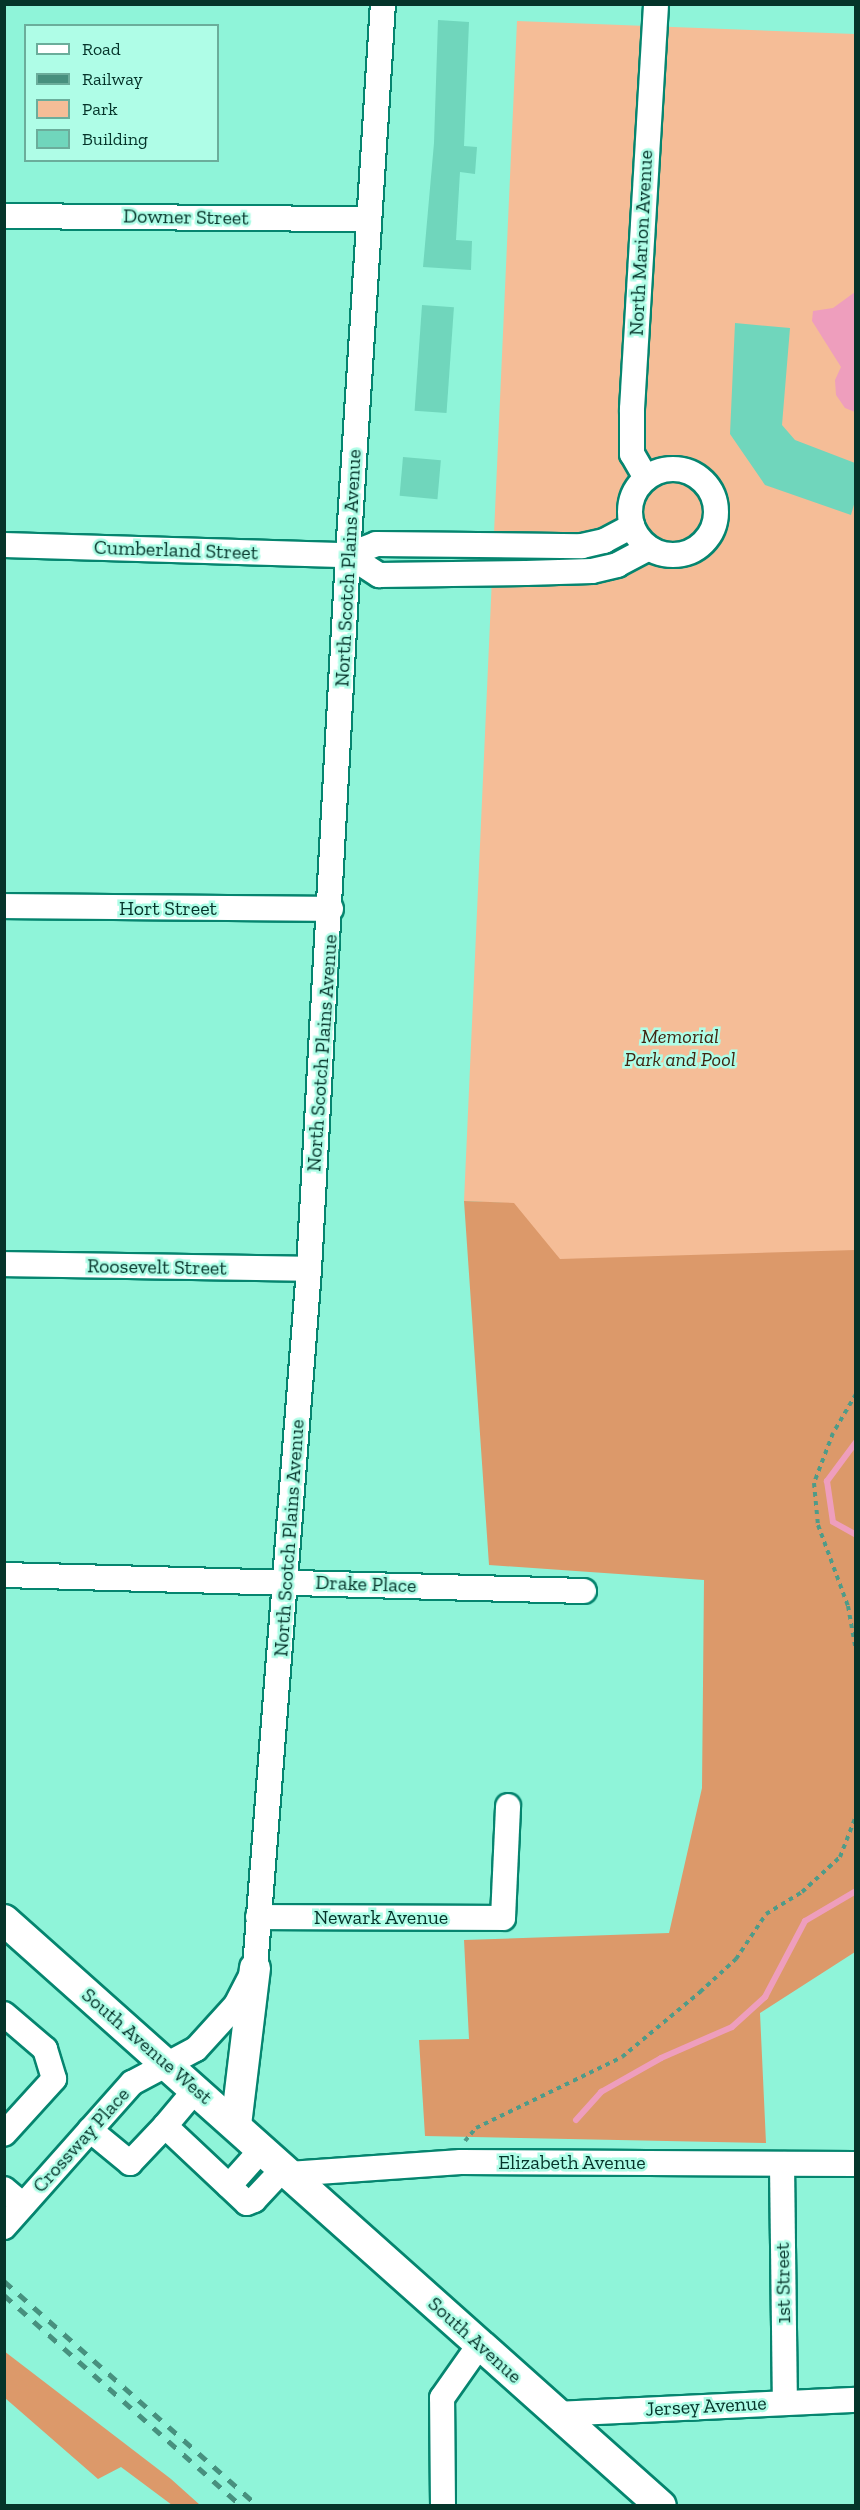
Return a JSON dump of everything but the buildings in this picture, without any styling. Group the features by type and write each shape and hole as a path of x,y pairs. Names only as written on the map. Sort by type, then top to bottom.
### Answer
{"main road":[{"name":"South Avenue West","path":"4,1920 278,2164"},
{"path":"236,2125 255,1968"},
{"name":"South Avenue","path":"278,2164 661,2505"}],"street":[{"name":"North Scotch Plains Avenue","path":"166,2063 196,2049 223,2021 255,1968 309,1269 331,909 348,555 383,4"},
{"name":"North Marion Avenue","path":"645,478 632,454 632,409 656,4"},
{"name":"Downer Street","path":"4,216 368,219"},
{"path":"671,469 692,473 708,486 717,512 712,532 699,548 673,556 649,548 632,526 631,500 645,478 671,469"},
{"name":"Cumberland Street","path":"4,545 348,555 376,544 582,546 604,541 632,526"},
{"path":"348,555 379,575 526,573 592,571 617,565 649,548"},
{"name":"Hort Street","path":"4,906 331,909"},
{"name":"Roosevelt Street","path":"4,1264 309,1269"},
{"name":"Drake Place","path":"4,1575 584,1591"},
{"name":"Newark Avenue","path":"258,1917 503,1918 508,1806"},
{"path":"4,2014 45,2049 54,2079 4,2134"},
{"name":"Crossway Place","path":"4,2227 132,2083 166,2063"},
{"path":"90,2130 130,2163 196,2089"},
{"path":"165,2126 229,2186 278,2164"},
{"name":"Elizabeth Avenue","path":"278,2164 461,2162 855,2164"},
{"name":"1st Street","path":"782,2164 785,2402"},
{"path":"4,2189 23,2205"},
{"path":"443,2505 442,2398 480,2344"},
{"name":"Jersey Avenue","path":"557,2414 855,2400"}],"path":[{"path":"855,1394 833,1433 814,1483 818,1525 848,1605 855,1652"},
{"path":"461,2162 463,2144 476,2128 622,2057 700,1992 736,1959 766,1914 802,1892 840,1857 855,1816"}],"green space":[{"name":"Memorial Park and Pool","path":"517,21 855,34 855,1864 720,1576 504,1203 464,1201"}],"shaded area":[{"path":"855,292 855,412 845,408 836,395 835,380 841,367 812,321 813,311 833,308"},
{"path":"464,1201 514,1203 560,1259 855,1250 855,1952 760,2013 766,2143 425,2136 419,2040 469,2039 464,1940 669,1933 702,1788 704,1580 489,1565"},
{"path":"4,2351 171,2479 200,2505 172,2505 121,2467 98,2479 5,2398"}],"waterway":[{"path":"856,1442 827,1481 833,1522 856,1535"},
{"path":"576,2120 601,2092 661,2058 732,2027 765,1997 805,1921 856,1891"}],"railway":[{"path":"4,2281 258,2506"},
{"path":"4,2295 242,2506"}]}
